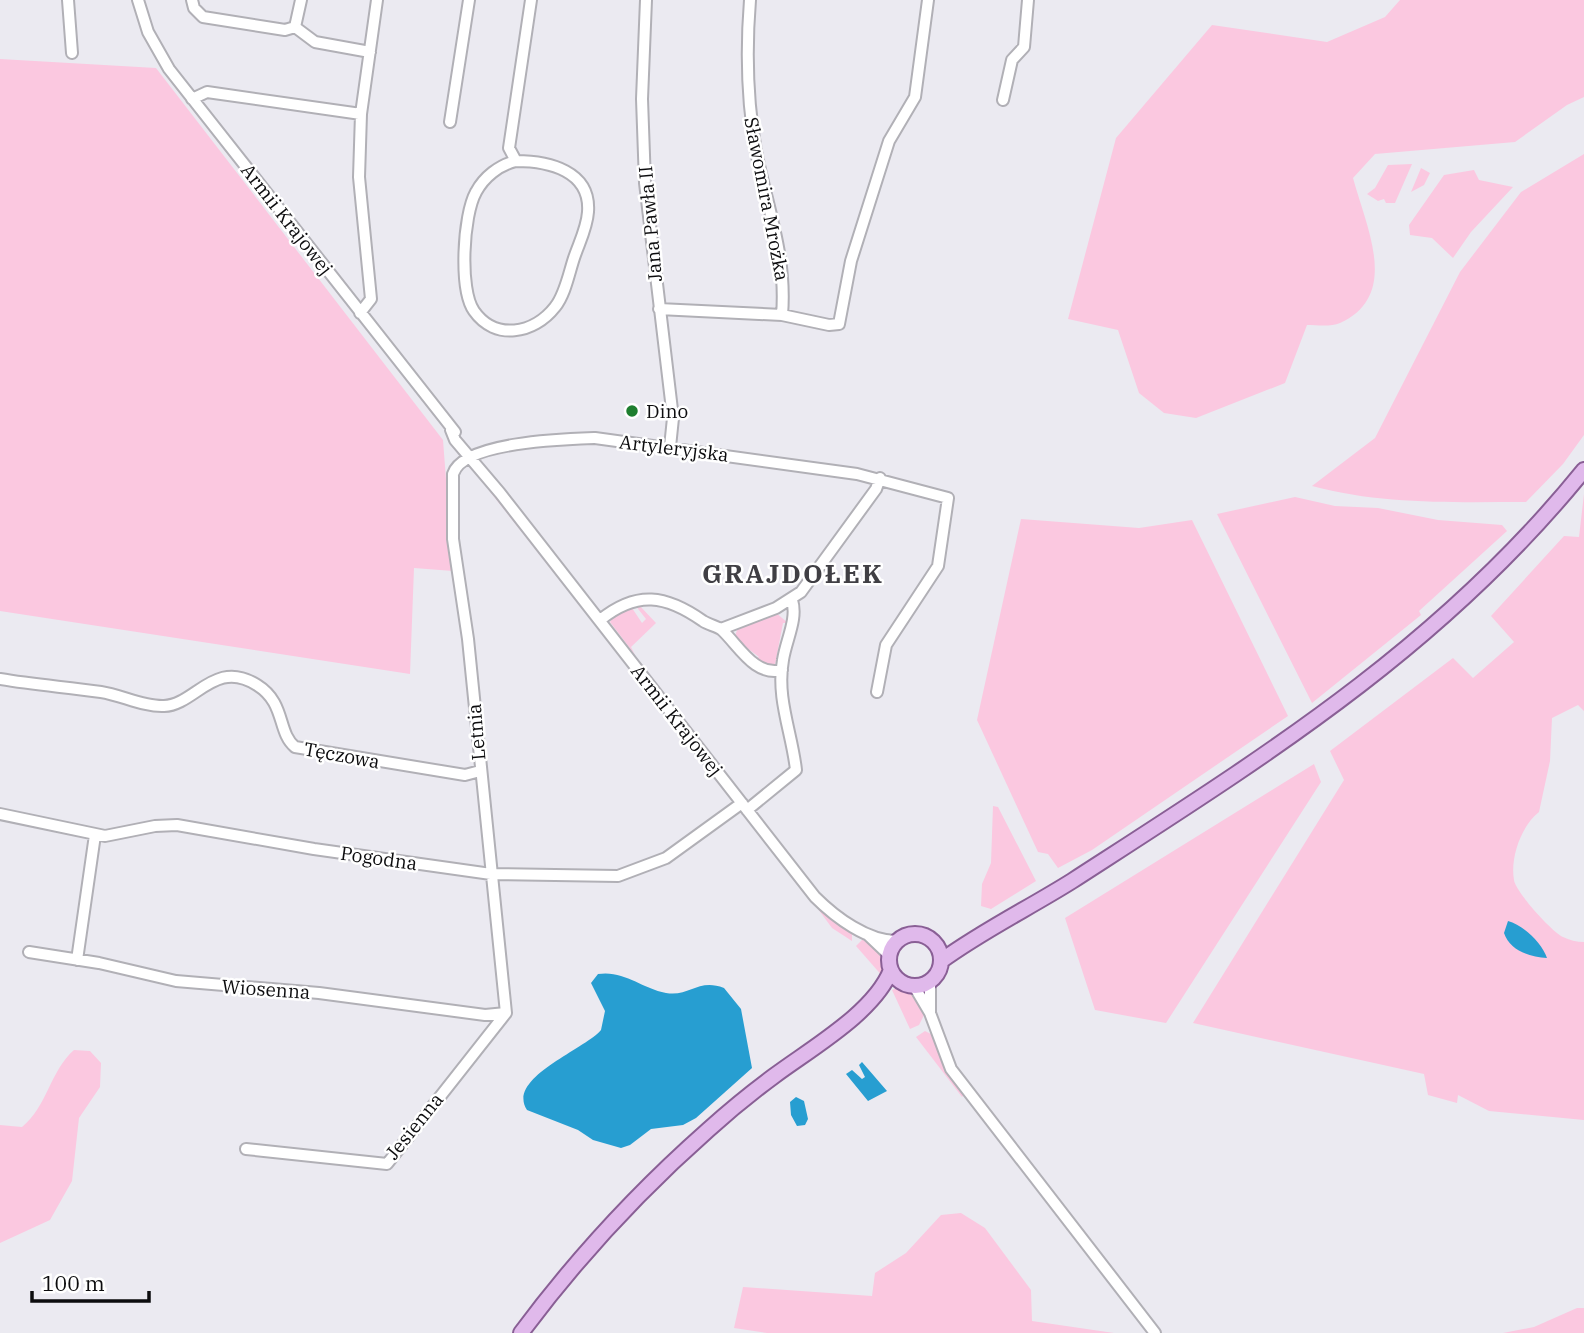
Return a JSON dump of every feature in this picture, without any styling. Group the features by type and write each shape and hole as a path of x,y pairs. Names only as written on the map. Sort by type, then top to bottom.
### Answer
{"main road":[{"path":"941,961 1119,850 1340,703 1426,634 1484,579 1584,470"},
{"path":"875,996 898,941 918,934 936,945 971,942"},
{"path":"521,1333 594,1242 654,1181 747,1097 835,1031 875,996 908,985 930,982 938,973 941,961 936,945"},
{"path":"890,963 908,985"}],"street":[{"path":"68,0 72,53"},
{"name":"Armii Krajowej","path":"138,0 159,54 192,99 823,905 866,933 890,963"},
{"path":"191,0 197,13 209,19 285,30 295,27"},
{"path":"295,27 301,0"},
{"path":"360,313 371,299 359,177 361,114 377,0"},
{"path":"450,122 469,0"},
{"path":"516,161 509,148 531,0"},
{"name":"Jana Pawła II","path":"646,0 643,144 673,418 670,447"},
{"name":"Sławomira Mrożka","path":"750,0 747,39 750,106 757,152 783,267 782,315"},
{"path":"659,309 782,315 830,325 839,324 851,261 888,141 915,97 928,0"},
{"path":"1003,100 1012,60 1024,47 1028,0"},
{"path":"295,27 315,42 370,52"},
{"path":"192,99 207,92 361,114"},
{"path":"516,161 550,165 572,174 584,190 588,213 557,305 538,323 508,331 482,320 468,302 464,279 470,210 476,191 493,172 516,161"},
{"name":"Artyleryjska","path":"472,456 559,440 595,439 670,447 880,478 948,498 938,566 886,645 877,692"},
{"name":"Letnia","path":"472,456 457,466 453,474 453,539 468,639 506,1013"},
{"path":"722,629 792,600 814,577 876,489 880,478"},
{"path":"600,620 639,600 657,599 678,605 722,629 742,654 757,665 774,672 782,670"},
{"path":"745,806 796,770 785,720 782,670 794,615 792,600"},
{"name":"Tęczowa","path":"0,679 101,692 164,706 182,700 209,683 224,678 247,680 271,697 280,709 289,742 295,747 465,775 480,771"},
{"name":"Pogodna","path":"0,814 33,818 95,835 105,836 155,826 177,825 314,849 491,874 618,876 666,858 745,806"},
{"path":"76,960 95,835"},
{"name":"Armii Krajowej","path":"866,933 898,941"},
{"name":"Wiosenna","path":"29,952 176,981 319,993 485,1015 506,1013"},
{"path":"930,982 930,1013"},
{"path":"908,985 930,1013 951,1069 1155,1333"},
{"name":"Jesienna","path":"246,1149 387,1164 506,1013"}],"shaded area":[{"path":"1400,0 1584,0 1584,97 1567,105 1515,142 1375,154 1353,178 1371,238 1374,258 1374,278 1370,295 1359,311 1340,323 1307,325 1285,383 1196,418 1164,413 1139,393 1118,330 1068,319 1116,138 1212,25 1327,42 1385,17"},
{"path":"0,59 156,68 443,440 453,571 414,568 410,674 0,611"},
{"path":"1584,154 1584,435 1563,464 1526,502 1391,499 1365,497 1312,486 1375,438 1460,272 1521,192"},
{"path":"1412,164 1395,203 1386,203 1384,199 1378,201 1367,194 1375,188 1388,165"},
{"path":"1421,168 1430,173 1424,185 1411,192"},
{"path":"1474,170 1479,180 1513,187 1471,232 1453,258 1432,238 1410,235 1409,225 1444,175"},
{"path":"488,485 580,602 580,606 488,489"},
{"path":"1584,494 1584,711 1578,705 1552,718 1550,761 1539,812 1527,825 1518,843 1513,871 1516,885 1543,920 1563,937 1584,942 1584,1120 1489,1111 1458,1095 1457,1103 1428,1095 1424,1074 1193,1023 1344,780 1330,751 1453,658 1473,678 1514,642 1491,616 1564,536 1579,537"},
{"path":"1295,497 1335,506 1378,508 1438,520 1502,525 1507,531 1419,611 1421,615 1312,703 1217,514"},
{"path":"1021,519 1139,528 1192,520 1288,716 1092,850 1058,868 1048,854 1038,852 977,720"},
{"path":"635,605 639,605 656,623 631,647 635,655 610,622 613,617 632,608 642,623 646,619"},
{"path":"775,612 788,623 783,623 775,665 763,665 754,659 759,657 734,638 738,628"},
{"path":"1314,764 1321,782 1166,1023 1095,1010 1065,918"},
{"path":"993,806 998,807 1036,881 991,909 981,906 982,884 991,863"},
{"path":"796,879 852,930 852,941 832,928"},
{"path":"864,938 875,946 884,959 884,978 856,946"},
{"path":"897,988 913,991 925,1013 919,1025 910,1029 892,990"},
{"path":"925,1031 933,1035 944,1065 965,1093 962,1097 916,1037"},
{"path":"74,1050 90,1051 101,1063 100,1087 79,1118 72,1181 50,1220 0,1243 0,1125 22,1127 30,1119 59,1068"},
{"path":"961,1213 985,1228 1031,1290 1032,1321 1114,1333 767,1333 734,1328 743,1287 872,1296 875,1273 906,1253 941,1215"},
{"path":"1577,1308 1584,1308 1584,1333 1503,1333 1534,1327"}],"water":[{"path":"1508,921 1531,935 1547,958 1516,949 1504,933"},
{"path":"598,974 624,977 657,991 674,994 707,985 724,988 741,1009 752,1068 696,1118 683,1125 651,1129 630,1145 621,1148 593,1140 578,1130 527,1110 523,1098 527,1087 537,1076 601,1030 605,1011 591,983"},
{"path":"862,1062 887,1091 868,1101 846,1074 852,1070 862,1079 865,1077 859,1065"},
{"path":"796,1097 804,1101 808,1119 805,1125 797,1126 791,1115 790,1102"}],"place":[{"name":"Dino","path":"632,411"}],"district":[{"name":"GRAJDOŁEK","path":"793,573"}]}
